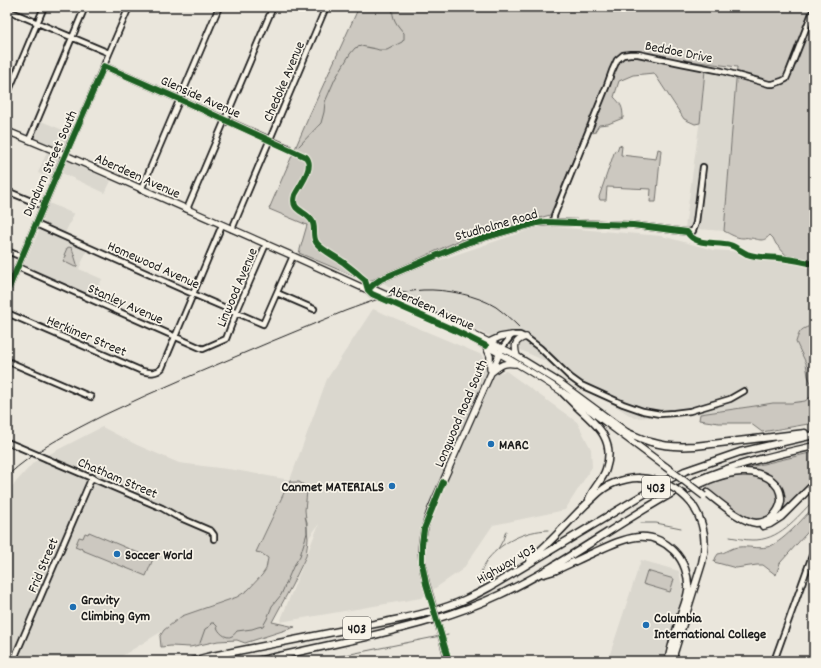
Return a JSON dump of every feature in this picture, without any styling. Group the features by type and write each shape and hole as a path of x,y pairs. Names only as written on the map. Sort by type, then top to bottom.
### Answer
{"highway":[{"path":"563,392 598,426 607,444 608,456 606,470 587,502"},
{"path":"595,414 668,466 734,518 740,522 752,526 770,524 781,517 814,484"},
{"path":"628,433 661,445 678,447 804,433 813,435"},
{"path":"628,433 668,466"},
{"name":"Highway 403","path":"192,661 426,613 464,600 514,573 659,485 685,471 740,452 813,435"},
{"name":"Highway 403","path":"257,661 396,630 455,613 483,602 535,577 651,505 697,480 734,466 814,446"},
{"path":"651,505 711,479 742,472 753,472 769,478 778,487 781,502 780,507 773,517 762,522 755,523 736,515 705,494"},
{"path":"514,573 552,541 587,502 613,483 626,479 638,478 656,480 671,486 683,494 692,504 704,530 705,541 705,553 674,653 674,658 676,661"},
{"path":"535,577 554,571 629,538 651,538 665,544 676,553 681,560 688,583 686,599 668,661"}],"main road":[{"name":"Aberdeen Avenue","path":"7,131 266,244 368,290 372,294 488,344 595,414"},
{"name":"Dundurn Street South","path":"7,292 64,155"},
{"path":"490,373 488,344 500,337 512,335"},
{"path":"517,356 515,349 516,344 521,338 526,337"},
{"name":"Aberdeen Avenue","path":"500,351 517,356 559,382 628,433"},
{"name":"Longwood Road South","path":"448,658 423,570 422,544 424,530 500,351"},
{"path":"490,373 504,364 514,363 519,365"}],"street":[{"path":"7,96 44,7"},
{"path":"29,140 85,7"},
{"path":"121,7 128,8"},
{"path":"141,190 219,7"},
{"path":"186,209 273,7"},
{"name":"Chedoke Avenue","path":"232,229 326,7"},
{"name":"Dundurn Street South","path":"64,155 110,53 128,8"},
{"name":"Beddoe Drive","path":"553,222 554,216 612,71 617,60 623,55 638,54 722,71 769,84 778,83 786,79 814,8"},
{"path":"7,10 110,53"},
{"name":"Glenside Avenue","path":"104,66 288,148"},
{"name":"Studholme Road","path":"368,290 381,279 469,242 537,223 553,222 633,225 687,232 693,231 696,223 703,168"},
{"path":"7,191 43,206"},
{"name":"Homewood Avenue","path":"36,224 263,324 277,293"},
{"path":"175,337 222,225"},
{"name":"Linwood Avenue","path":"226,339 266,244"},
{"path":"7,251 22,257"},
{"path":"293,256 277,293 314,309"},
{"name":"Stanley Avenue","path":"18,267 203,349 226,339"},
{"name":"Herkimer Street","path":"7,313 149,373 158,371 162,368 175,337"},
{"path":"512,335 526,337 540,348 570,377 581,385 623,404 647,412 667,414 690,411 730,398 744,391"},
{"name":"Longwood Road South","path":"500,351 512,335"},
{"path":"7,361 91,397"},
{"name":"Chatham Street","path":"7,442 161,507 176,516 211,532 214,535 214,539"},
{"name":"Frid Street","path":"14,661 92,477"},
{"path":"774,661 814,550"}],"shaded area":[{"path":"359,7 814,7 814,261 786,255 770,235 765,239 760,240 733,236 724,231 737,67 683,60 681,64 705,70 700,123 695,124 684,119 654,73 633,75 619,81 614,97 621,106 623,118 608,124 599,125 594,133 588,130 580,148 578,148 550,215 460,240 372,280 363,280 299,253 307,225 269,209 310,114"},
{"path":"705,70 736,77 724,231 685,228 701,112"},
{"path":"41,121 70,133 63,149 35,139 35,135"},
{"path":"619,145 622,146 621,155 656,159 658,149 661,150 656,202 650,202 651,189 607,187 606,200 600,200 599,197 615,150 617,151"},
{"path":"47,152 59,158 50,178 38,173"},
{"path":"68,160 111,181 105,193 62,173"},
{"path":"49,203 74,214 65,233 42,223"},
{"path":"541,226 662,236 713,250 786,255 814,261 814,325 804,328 796,342 806,363 808,376 812,385 812,396 805,401 791,403 773,403 700,414 634,418 545,361 412,301 382,282 431,263"},
{"path":"40,229 87,250 79,269 102,279 94,297 23,266"},
{"path":"67,248 72,248 77,264 75,267 63,261 66,256 64,255"},
{"path":"373,309 482,355 485,364 498,373 506,371 577,422 591,449 592,467 565,510 493,525 463,569 421,598 280,622 319,524 308,539 305,510 307,492 299,482 290,480 327,379"},
{"path":"814,325 814,423 762,432 750,423 719,423 699,420 700,414 773,403 805,401 812,396 812,385 808,376 806,363 796,342 802,330"},
{"path":"102,427 137,445 179,463 235,470 290,480 256,551 268,558 266,569 248,590 237,597 182,617 114,661 7,661 7,492 34,462"},
{"path":"814,452 814,481 779,513 782,504 783,492 779,482 765,474 742,469"},
{"path":"748,474 768,481 775,488 777,493 777,508 765,519 748,519 714,495 705,486 723,479"},
{"path":"290,480 290,482 299,482 304,485 307,491 305,510 308,539 306,556 272,622 295,627 245,643 237,640 218,641 190,647 161,647 160,636 164,630 182,616 237,597 248,590 262,575 266,569 268,558 261,553 256,552"},
{"path":"814,506 814,525 780,563 776,575 763,565 736,568 714,562 718,554 736,547 764,548 772,545 792,530"},
{"name":"Soccer World","path":"89,532 153,559 146,576 82,550 81,547 80,549 75,547 79,537 83,538 85,533 88,534"},
{"name":"Columbia International College","path":"641,560 679,571 683,593 662,661 609,661 609,657"},
{"path":"647,571 674,579 670,592 643,584"}],"waterway":[{"path":"299,146 321,123 325,102 335,79 355,48 361,46 379,50 387,50 402,42 404,39 404,33 394,18 393,7"},
{"path":"814,336 812,339 812,347 814,349"},
{"path":"730,537 752,540 771,537 779,533 794,521 814,500"},
{"path":"200,643 205,629 210,626 211,623 214,623 220,632 227,637 232,636 237,631 263,626 272,606 281,595 293,567 300,556 307,533 307,522 305,517"},
{"path":"641,523 656,523 681,528"},
{"path":"478,579 488,559 500,547 515,538 531,532 548,530"},
{"path":"498,549 506,531"},
{"path":"443,636 448,635"},
{"path":"316,661 440,636"}],"railway":[{"path":"7,476 41,450 104,415 165,387 345,311 403,292 432,290 471,296 496,307 519,327"}],"cycle path":[{"path":"7,292 104,66 306,157 309,166 308,171 295,195 294,201 297,208 312,221 314,226 314,237 318,245 343,262 365,280 368,290 372,294 454,330 486,346"},
{"path":"368,290 381,279 469,242 537,223 546,222 633,225 687,232 691,237 701,242 730,245 747,254 761,257 790,259 814,264"},
{"path":"443,482 424,529 422,563 426,584 449,661"}],"place":[{"name":"MARC","path":"491,444"},
{"name":"Canmet MATERIALS","path":"392,486"},
{"name":"Soccer World","path":"117,554"},
{"name":"Gravity Climbing Gym","path":"73,607"},
{"name":"Columbia International College","path":"646,625"}]}
